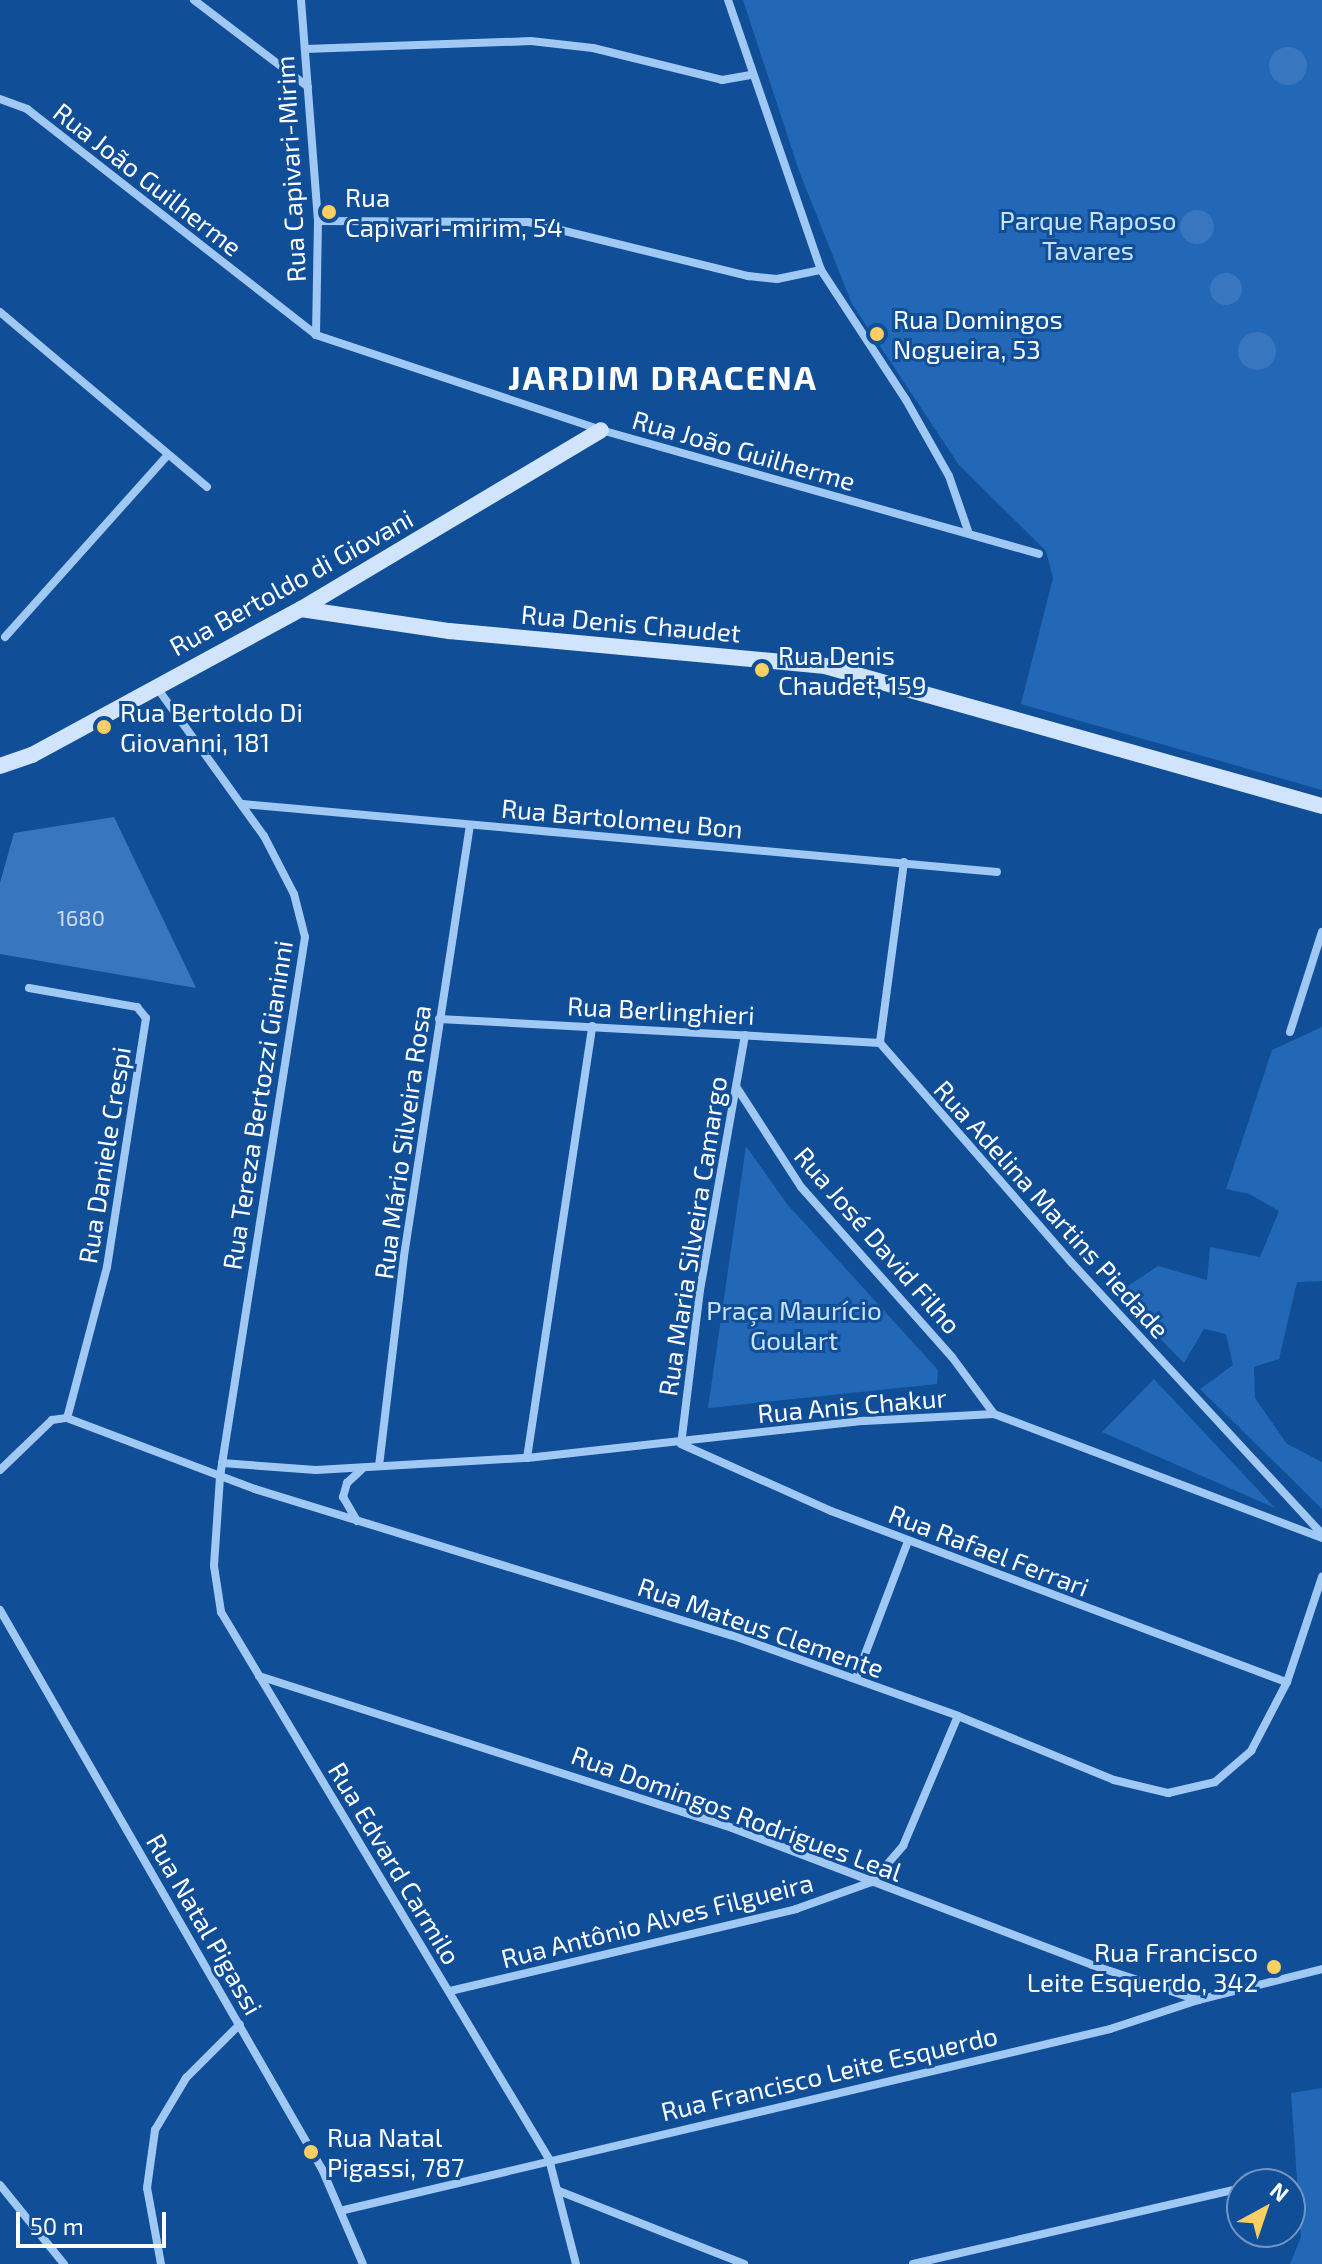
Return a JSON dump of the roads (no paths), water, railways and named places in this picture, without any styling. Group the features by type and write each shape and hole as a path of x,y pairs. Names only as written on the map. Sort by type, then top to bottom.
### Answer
{"street":[{"path":"194,0 308,87"},
{"name":"Rua Capivari-Mirim","path":"301,0 318,221 316,335"},
{"path":"728,0 751,75 821,270 913,412 949,476 968,531"},
{"path":"305,49 531,41 593,48 722,80 751,75"},
{"name":"Rua João Guilherme","path":"0,99 27,109 316,335 601,430 968,531 1039,554"},
{"path":"318,221 528,222 748,276 777,279 821,270"},
{"path":"0,312 207,487"},
{"name":"Rua Bertoldo di Giovani","path":"0,766 32,755 155,685 301,609 601,430"},
{"path":"5,637 168,455"},
{"name":"Rua Denis Chaudet","path":"301,609 449,631 825,666 1322,806"},
{"name":"Rua Tereza Bertozzi Gianinni","path":"155,685 243,804 294,894 305,937 220,1477"},
{"name":"Rua Bartolomeu Bon","path":"243,804 997,872"},
{"name":"Rua Mário Silveira Rosa","path":"379,1466 439,1019 470,825"},
{"path":"880,1043 904,862"},
{"path":"1290,1032 1322,932"},
{"name":"Rua Daniele Crespi","path":"29,988 137,1007 146,1018 107,1267 67,1418"},
{"name":"Rua Berlinghieri","path":"439,1019 880,1043"},
{"path":"527,1458 592,1026"},
{"name":"Rua Maria Silveira Camargo","path":"681,1444 695,1321 745,1035"},
{"name":"Rua Adelina Martins Piedade","path":"880,1043 1071,1262 1322,1536"},
{"name":"Rua José David Filho","path":"737,1088 801,1187 952,1357 994,1414"},
{"name":"Rua Anis Chakur","path":"222,1463 316,1470 527,1458 681,1444 864,1421 994,1414 1322,1536"},
{"path":"0,1470 52,1420 67,1418"},
{"name":"Rua Mateus Clemente","path":"67,1418 220,1477 359,1523 731,1635 958,1716 1114,1780 1168,1793 1188,1791 1215,1782 1251,1751 1287,1682 1322,1577"},
{"name":"Rua Rafael Ferrari","path":"681,1444 908,1541 1287,1682"},
{"path":"359,1523 343,1497 347,1483 363,1467"},
{"name":"Rua Edvard Carmilo","path":"220,1477 215,1589 230,1632 259,1675 549,2159 576,2264"},
{"path":"856,1678 908,1541"},
{"name":"Rua Natal Pigassi","path":"0,1610 344,2210 363,2264"},
{"name":"Rua Domingos Rodrigues Leal","path":"259,1675 732,1828 1198,2000"},
{"path":"872,1882 903,1846 958,1716"},
{"name":"Rua Antônio Alves Filgueira","path":"450,1991 796,1909 872,1882"},
{"name":"Rua Francisco Leite Esquerdo","path":"344,2210 549,2159 1110,2029 1198,2000 1322,1969"},
{"path":"161,2264 147,2188 155,2130 186,2078 240,2024"},
{"path":"0,2185 64,2264"},
{"path":"559,2191 744,2264"},
{"path":"913,2264 1226,2192"}],"place":[{"name":"Rua Capivari-mirim, 54","path":"329,212"},
{"name":"Rua Domingos Nogueira, 53","path":"877,334"},
{"name":"Rua Denis Chaudet, 159","path":"762,670"},
{"name":"Rua Bertoldo Di Giovanni, 181","path":"104,727"},
{"name":"Rua Francisco Leite Esquerdo, 342","path":"1274,1967"},
{"name":"Rua Natal Pigassi, 787","path":"311,2152"}],"district":[{"name":"JARDIM DRACENA","path":"663,377"}],"park label":[{"name":"Parque Raposo Tavares","path":"1088,235"},
{"name":"Praça Maurício Goulart","path":"794,1325"}]}
